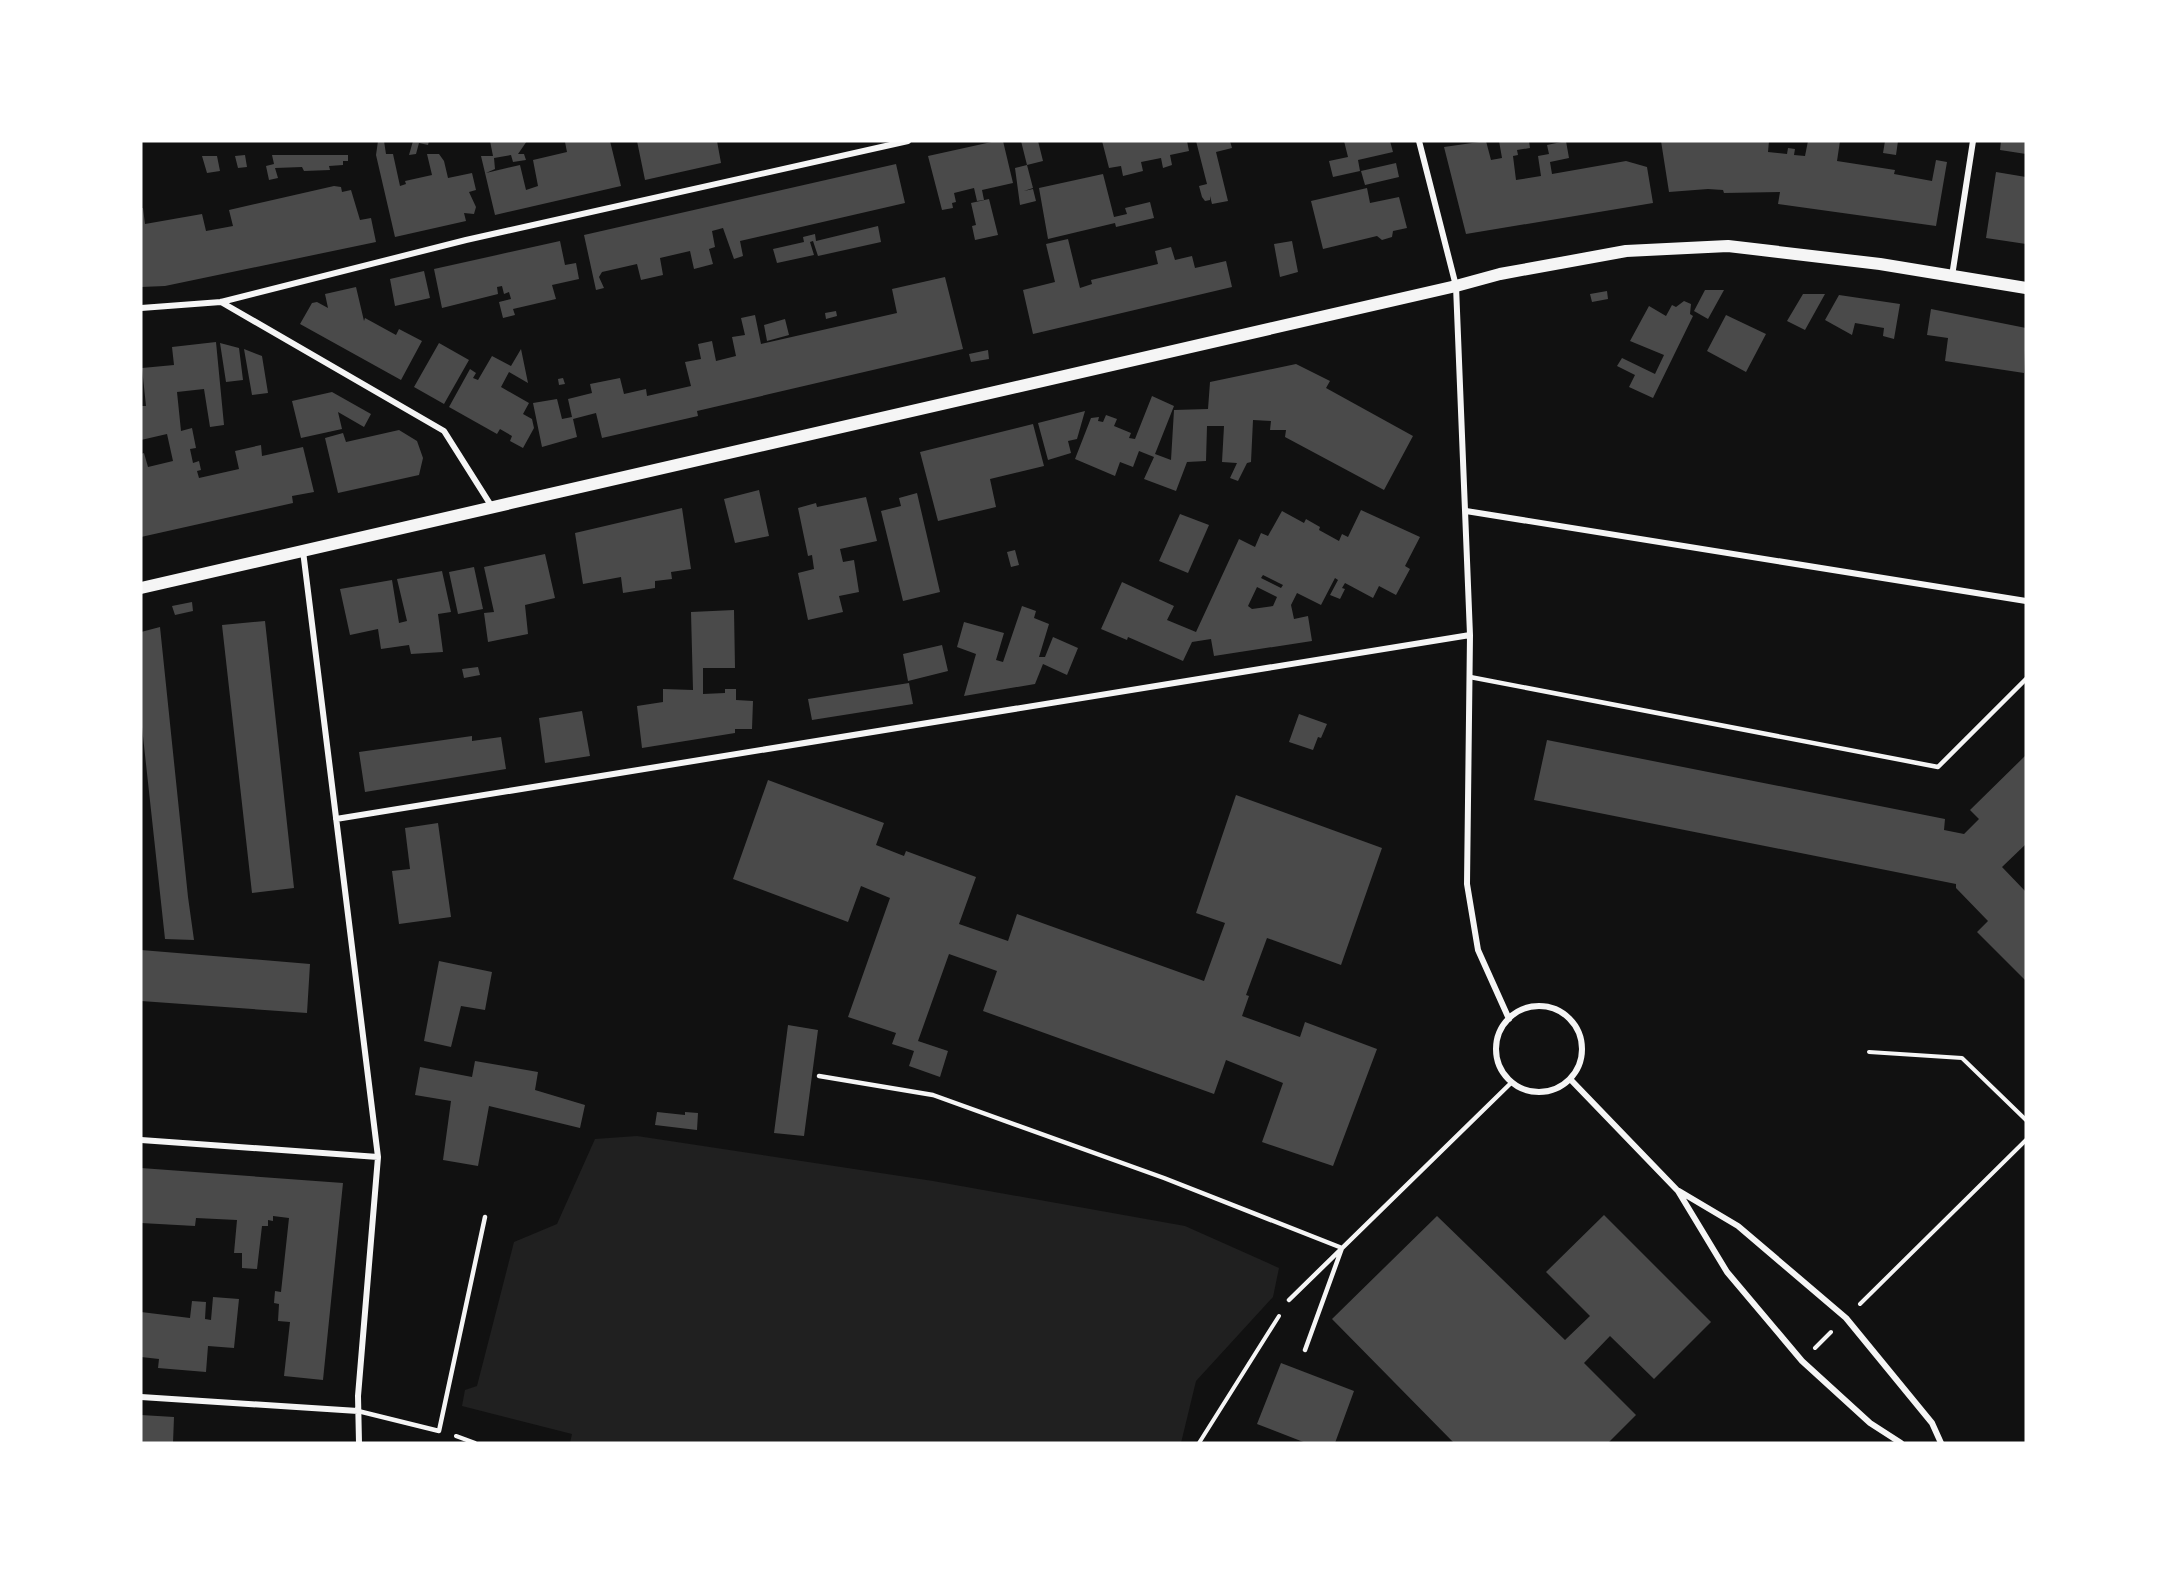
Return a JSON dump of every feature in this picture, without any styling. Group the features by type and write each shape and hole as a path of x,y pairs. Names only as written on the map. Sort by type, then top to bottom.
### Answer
{"main road":[{"path":"141,588 1500,274 1626,251 1728,246 2026,288"}],"street":[{"path":"141,308 221,302 466,240 908,141"},
{"path":"1419,141 1456,286 1470,635 1467,884 1478,950 1509,1019"},
{"path":"1952,276 1973,141"},
{"path":"221,302 444,431 493,507"},
{"path":"1466,511 2026,602"},
{"path":"303,551 378,1157 358,1411 359,1443"},
{"path":"336,819 1470,635"},
{"path":"1536,1006 1551,1007 1569,1019 1581,1038 1582,1052 1578,1067 1570,1079 1557,1088 1543,1092 1528,1090 1512,1082 1504,1073 1498,1060 1496,1045 1500,1030 1509,1019 1521,1010 1536,1006"},
{"path":"1570,1079 1678,1191 1727,1272 1802,1361 1870,1423 1901,1443"},
{"path":"141,1140 378,1157"},
{"path":"1678,1191 1738,1226 1846,1318 1932,1423 1941,1443"},
{"path":"141,1397 358,1411"}],"lane":[{"path":"1470,677 1938,767 2026,679"},
{"path":"819,1076 933,1095 1164,1178 1342,1248"},
{"path":"1289,1300 1512,1082"},
{"path":"358,1411 439,1431 485,1217"},
{"path":"1305,1350 1342,1248"}],"path":[{"path":"1869,1052 1962,1058 2026,1120"},
{"path":"1802,1361 2026,1140"},
{"path":"1199,1443 1289,1300"}],"shaded area":[{"path":"637,1136 933,1181 1185,1226 1279,1268 1273,1297 1196,1381 1181,1443 570,1443 572,1434 462,1406 465,1390 477,1386 514,1242 557,1224 595,1139"}],"building":[{"path":"378,141 384,141 386,154 393,154 400,186 406,184 405,181 432,175 427,154 439,154 444,161 448,178 472,173 476,190 469,192 476,207 474,214 464,213 466,221 395,237 376,155"},
{"path":"413,141 429,141 428,145 419,143 416,154 409,155"},
{"path":"490,141 527,141 518,154 524,154 526,160 513,162 511,155 494,158 495,169 486,173 520,165 526,190 538,186 533,160 567,152 565,142 610,141 621,186 495,215 481,156 493,156"},
{"path":"637,141 717,141 721,163 645,180"},
{"path":"1003,141 1013,183 982,190 984,200 977,201 974,188 954,193 956,202 952,203 953,208 942,210 928,156"},
{"path":"1021,141 1038,141 1043,161 1027,165"},
{"path":"1102,141 1187,141 1189,151 1170,155 1172,165 1163,168 1161,158 1141,162 1143,171 1123,176 1121,166 1109,168"},
{"path":"1196,141 1230,141 1232,148 1216,152 1228,201 1212,204 1210,196 1210,200 1205,201 1202,197 1199,186 1207,184"},
{"path":"1344,141 1390,141 1393,152 1358,160 1360,171 1333,177 1329,161 1348,157"},
{"path":"1486,141 1491,160 1502,158 1499,141 1529,141 1530,148 1517,150 1518,155 1513,156 1516,180 1541,176 1538,156 1549,154 1547,145 1566,141 1569,158 1550,162 1552,174 1626,161 1647,167 1653,203 1466,234 1444,147"},
{"path":"1661,141 1769,141 1768,152 1787,154 1788,148 1795,149 1794,155 1805,156 1808,141 1840,141 1837,161 1895,170 1894,174 1932,181 1936,160 1947,162 1936,226 1778,204 1780,192 1724,193 1723,190 1708,189 1669,192"},
{"path":"1885,141 1898,141 1896,155 1883,153"},
{"path":"2001,141 2026,141 2026,154 2000,150"},
{"path":"245,155 247,167 238,168 235,156"},
{"path":"272,155 348,155 348,161 343,161 343,165 329,166 330,170 304,171 302,167 275,168 278,178 269,180 266,166 274,164"},
{"path":"202,156 217,156 220,171 207,173"},
{"path":"1396,163 1399,177 1365,185 1361,171"},
{"path":"896,164 905,203 740,241 743,256 734,259 723,228 712,231 715,247 709,249 713,264 694,269 690,251 660,258 663,275 641,280 637,264 602,272 599,277 604,288 596,290 584,235"},
{"path":"1027,165 1033,188 1024,191 1033,189 1036,201 1020,205 1015,168"},
{"path":"1996,172 2026,177 2026,244 1986,238"},
{"path":"1103,174 1114,217 1127,214 1125,208 1150,202 1154,218 1116,227 1115,223 1048,239 1039,188"},
{"path":"334,186 341,187 342,192 351,190 360,220 371,218 376,242 165,286 141,287 141,208 143,208 145,224 202,214 206,231 233,226 229,210"},
{"path":"1367,188 1370,203 1399,197 1407,228 1393,231 1392,237 1382,240 1377,236 1323,249 1311,201"},
{"path":"989,199 998,235 975,240 972,226 976,225 971,203"},
{"path":"878,226 881,242 818,256 813,241 810,242 814,255 777,263 773,249 804,242 803,237 815,234 816,241"},
{"path":"1068,239 1080,288 1092,284 1091,280 1158,264 1155,251 1171,247 1175,260 1192,256 1195,268 1226,261 1232,287 1033,334 1023,290 1055,282 1046,244"},
{"path":"560,241 565,265 576,263 579,279 552,285 556,299 513,309 515,315 503,318 499,302 511,299 509,292 504,294 502,286 497,287 498,294 442,308 434,269"},
{"path":"1292,241 1298,272 1280,277 1274,244"},
{"path":"424,271 430,298 395,306 390,279"},
{"path":"945,277 963,349 697,411 698,416 602,438 596,413 573,419 577,437 542,447 533,403 557,399 562,419 572,417 568,399 592,393 590,384 620,378 624,394 646,389 647,396 691,386 685,362 701,359 698,344 712,341 716,361 736,356 732,337 745,335 741,318 755,315 761,344 897,313 892,289"},
{"path":"356,287 364,321 365,318 396,335 399,329 422,341 401,380 300,324 312,303 317,302 328,308 325,294"},
{"path":"1705,290 1724,290 1708,319 1694,311"},
{"path":"1607,291 1608,299 1592,302 1590,294"},
{"path":"1803,294 1825,294 1805,330 1787,321"},
{"path":"1839,295 1900,304 1894,339 1883,336 1884,328 1855,323 1852,335 1825,320"},
{"path":"1684,301 1691,304 1690,314 1693,316 1653,398 1629,387 1635,375 1617,366 1622,358 1655,374 1664,355 1630,341 1649,306 1666,316 1672,305 1676,307"},
{"path":"1931,309 2026,328 2024,373 1945,361 1948,338 1927,335"},
{"path":"836,311 837,316 826,319 825,313"},
{"path":"1726,315 1766,334 1746,372 1707,351"},
{"path":"785,319 789,335 767,341 764,325"},
{"path":"216,342 224,425 210,427 204,389 177,392 181,431 192,428 196,448 190,449 193,463 199,461 201,470 197,471 199,478 239,469 235,451 261,445 262,456 303,447 314,492 292,496 293,503 141,537 141,454 144,453 148,467 173,461 167,434 141,440 141,406 146,406 142,368 174,365 172,347"},
{"path":"220,343 239,348 243,380 226,382"},
{"path":"439,343 469,360 444,404 414,387"},
{"path":"244,349 262,356 268,393 252,395"},
{"path":"521,349 528,383 509,372 501,387 529,403 523,414 532,419 534,428 523,448 510,441 512,436 500,429 497,434 449,407 470,369 476,373 473,378 478,380 492,356 511,366"},
{"path":"988,350 989,359 971,362 969,354"},
{"path":"1296,364 1330,381 1326,388 1413,436 1384,490 1285,437 1286,430 1270,430 1271,421 1253,420 1251,462 1247,463 1238,481 1230,478 1237,463 1222,462 1224,426 1207,426 1206,461 1187,462 1176,491 1144,479 1154,457 1139,451 1133,467 1120,462 1115,476 1075,459 1091,418 1099,417 1098,421 1103,422 1106,415 1117,419 1114,426 1131,433 1129,438 1135,439 1152,396 1174,406 1155,454 1171,460 1174,410 1208,409 1210,382"},
{"path":"563,378 565,384 559,385 558,379"},
{"path":"332,392 371,414 364,427 338,412 342,429 301,438 292,401"},
{"path":"1085,411 1077,439 1068,441 1071,453 1048,460 1038,423"},
{"path":"1033,424 1044,466 990,479 996,507 938,521 920,452"},
{"path":"399,430 417,441 423,458 419,475 338,493 325,438 343,433 346,442"},
{"path":"759,490 769,536 735,543 724,499"},
{"path":"917,493 940,592 903,601 881,511 901,506 899,498"},
{"path":"866,497 877,541 840,549 843,562 854,560 859,592 839,596 843,612 808,620 798,573 814,569 812,555 808,556 798,508 816,503 817,507"},
{"path":"682,508 691,569 671,572 672,579 655,581 655,588 623,593 621,577 583,584 575,533"},
{"path":"1361,510 1420,537 1405,566 1410,569 1396,595 1379,586 1373,598 1345,583 1340,599 1330,595 1338,580 1335,578 1321,605 1297,593 1291,605 1294,619 1308,616 1312,641 1214,656 1211,639 1192,642 1183,661 1128,637 1127,640 1101,629 1122,582 1174,606 1167,620 1196,632 1239,539 1255,547 1261,533 1268,536 1282,511 1304,523 1306,519 1320,527 1319,530 1339,541 1342,534 1348,537","holes":["1263,575 1283,585 1281,588 1261,578","1257,587 1277,597 1273,606 1252,609 1248,606"]},
{"path":"1180,514 1209,525 1188,573 1159,561"},
{"path":"1015,550 1019,565 1011,567 1007,552"},
{"path":"545,554 555,598 525,605 528,634 488,642 484,613 494,612 484,567"},
{"path":"474,567 483,609 458,614 449,572"},
{"path":"442,571 451,612 438,614 443,652 411,654 409,645 381,649 378,629 350,635 340,589 392,580 399,623 407,621 397,579"},
{"path":"192,602 193,611 175,615 172,606"},
{"path":"1022,606 1036,611 1034,618 1049,624 1039,657 1045,657 1053,637 1078,648 1067,675 1043,664 1035,684 964,696 976,654 957,647 964,622 1004,633 996,660 1003,662"},
{"path":"734,610 735,668 703,668 703,694 725,693 725,689 736,689 736,700 753,701 752,729 735,729 735,733 642,748 637,706 663,702 663,689 693,690 691,612"},
{"path":"265,621 294,888 252,893 222,625"},
{"path":"160,627 194,940 165,939 141,718 141,632"},
{"path":"942,645 948,671 908,681 903,654"},
{"path":"478,667 480,675 464,678 462,669"},
{"path":"909,683 913,704 812,720 808,699"},
{"path":"582,711 590,756 545,763 539,718"},
{"path":"1299,714 1327,724 1313,750 1289,742"},
{"path":"472,736 472,741 501,737 506,769 365,792 359,752"},
{"path":"1547,740 1945,819 1944,830 1964,834 1979,819 1970,810 2026,755 2026,844 2002,867 2026,892 2026,981 1977,932 1988,921 1956,888 1956,884 1534,800"},
{"path":"768,780 884,823 876,845 904,856 906,851 976,877 959,924 1008,941 1017,914 1204,981 1225,923 1196,913 1236,795 1382,848 1341,965 1267,938 1246,995 1249,996 1242,1016 1300,1037 1305,1022 1377,1049 1333,1166 1262,1142 1283,1083 1226,1060 1214,1094 983,1011 997,971 949,954 918,1041 948,1051 940,1077 909,1066 914,1051 892,1044 896,1033 848,1017 890,898 861,886 848,922 733,879"},
{"path":"438,823 451,917 399,924 392,871 410,869 405,828"},
{"path":"141,950 310,964 307,1013 141,1001"},
{"path":"439,961 492,972 485,1010 461,1006 451,1047 424,1041"},
{"path":"788,1025 818,1030 804,1136 774,1133"},
{"path":"475,1061 538,1072 535,1090 585,1105 580,1128 489,1106 478,1166 443,1160 451,1101 415,1095 420,1067 472,1077"},
{"path":"657,1112 685,1115 685,1112 698,1113 697,1130 655,1125"},
{"path":"141,1168 343,1183 323,1380 284,1376 290,1322 278,1321 279,1304 274,1303 275,1291 281,1292 289,1218 273,1216 273,1221 268,1220 268,1226 262,1226 257,1269 242,1268 242,1253 234,1253 237,1220 196,1218 195,1226 141,1223"},
{"path":"1604,1215 1711,1322 1654,1379 1610,1336 1584,1363 1636,1415 1608,1443 1454,1443 1332,1319 1437,1216 1565,1340 1590,1316 1546,1272"},
{"path":"213,1297 239,1299 234,1348 208,1346 206,1372 158,1368 159,1359 141,1357 141,1312 190,1318 192,1301 206,1302 205,1319 211,1320"},
{"path":"1281,1363 1354,1391 1335,1443 1306,1443 1257,1424"},
{"path":"141,1415 174,1417 173,1443 141,1443"}]}
